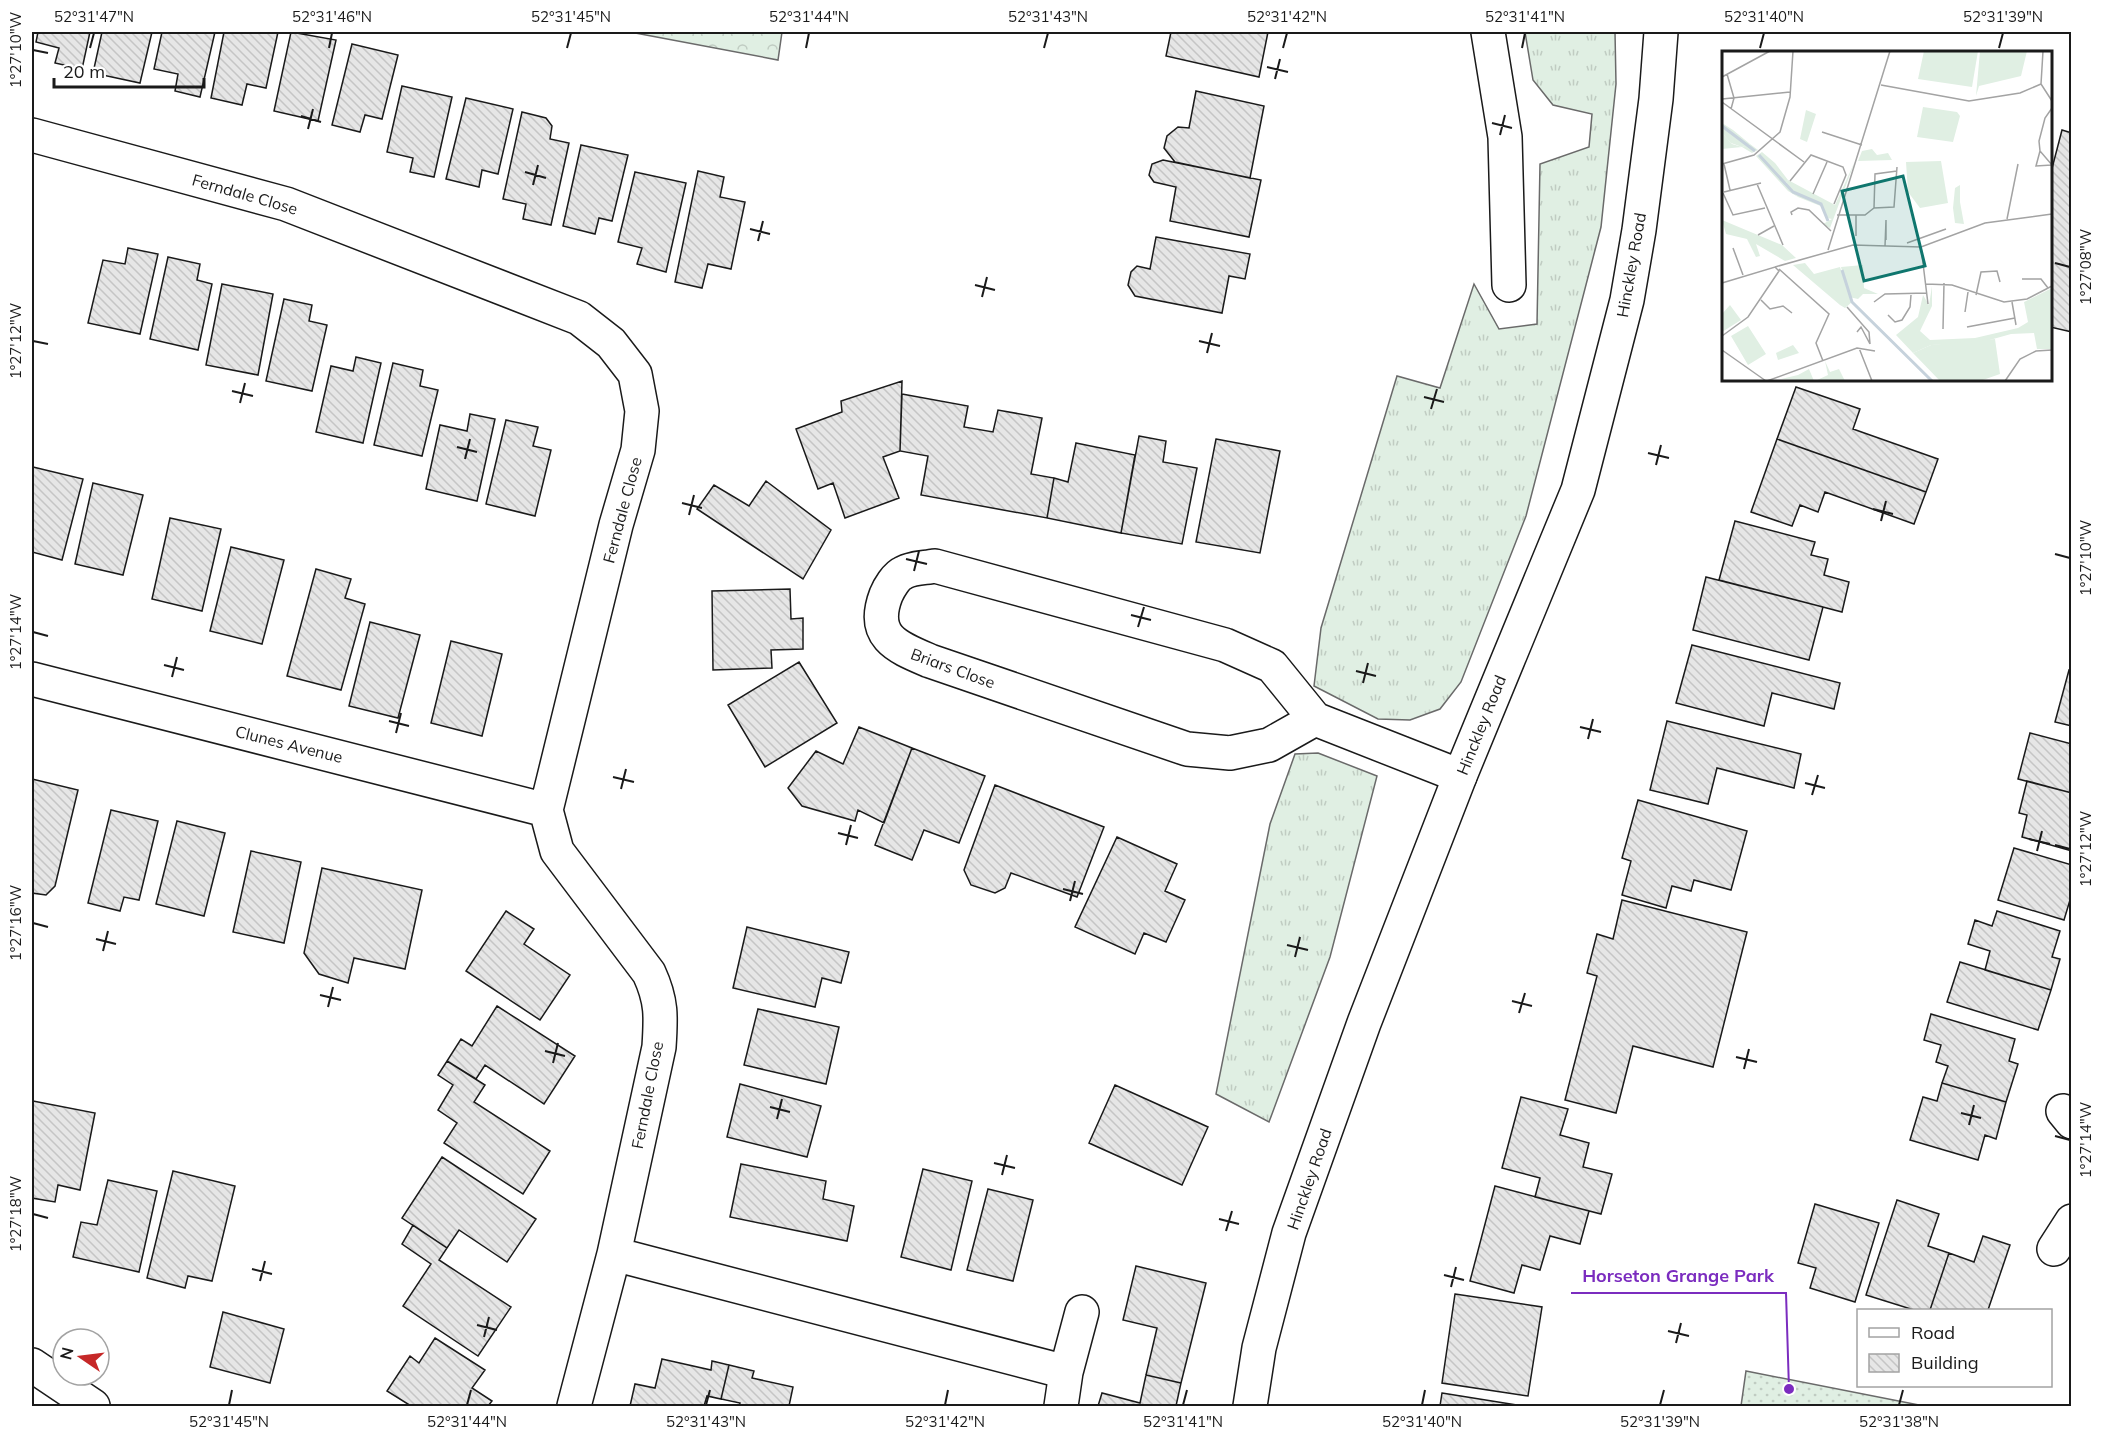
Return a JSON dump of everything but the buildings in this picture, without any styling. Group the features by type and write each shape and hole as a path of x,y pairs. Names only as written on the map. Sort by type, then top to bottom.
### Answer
{"street":[{"path":"1488,32 1505,137 1509,285"},
{"name":"Hinckley Road","path":"1250,1407 1259,1348 1289,1233 1364,1023 1460,776 1578,490 1627,300 1639,230 1656,99 1661,32"},
{"name":"Ferndale Close","path":"33,143 286,204 579,318 611,343 635,374 642,411 638,450 616,525 546,810 557,851 649,973 658,992 661,1015 659,1047 614,1254 574,1407"},
{"name":"Briars Close","path":"1315,718 1269,745 1230,753 1187,750 930,661 899,648 885,634 880,612 889,589 902,573 935,566 1225,645 1272,666 1315,718 1460,776"},
{"name":"Clunes Avenue","path":"32,679 546,810"},
{"path":"2054,1248 2072,1221"},
{"path":"614,1254 1066,1372"},
{"path":"1061,1407 1066,1372 1082,1312"},
{"path":"32,1365 93,1407"}],"green space":[{"path":"630,32 782,32 778,60"},
{"path":"1525,32 1615,32 1616,84 1601,227 1526,516 1461,682 1440,709 1410,720 1378,719 1314,686 1321,628 1397,376 1440,388 1474,284 1499,329 1537,324 1540,164 1589,147 1592,114 1553,105 1533,80"},
{"path":"1318,753 1377,776 1330,957 1269,1122 1216,1094 1270,824 1295,754"},
{"path":"1746,1371 1924,1406 1741,1406"}],"place":[{"name":"Horseton Grange Park","path":"1789,1389"}]}
